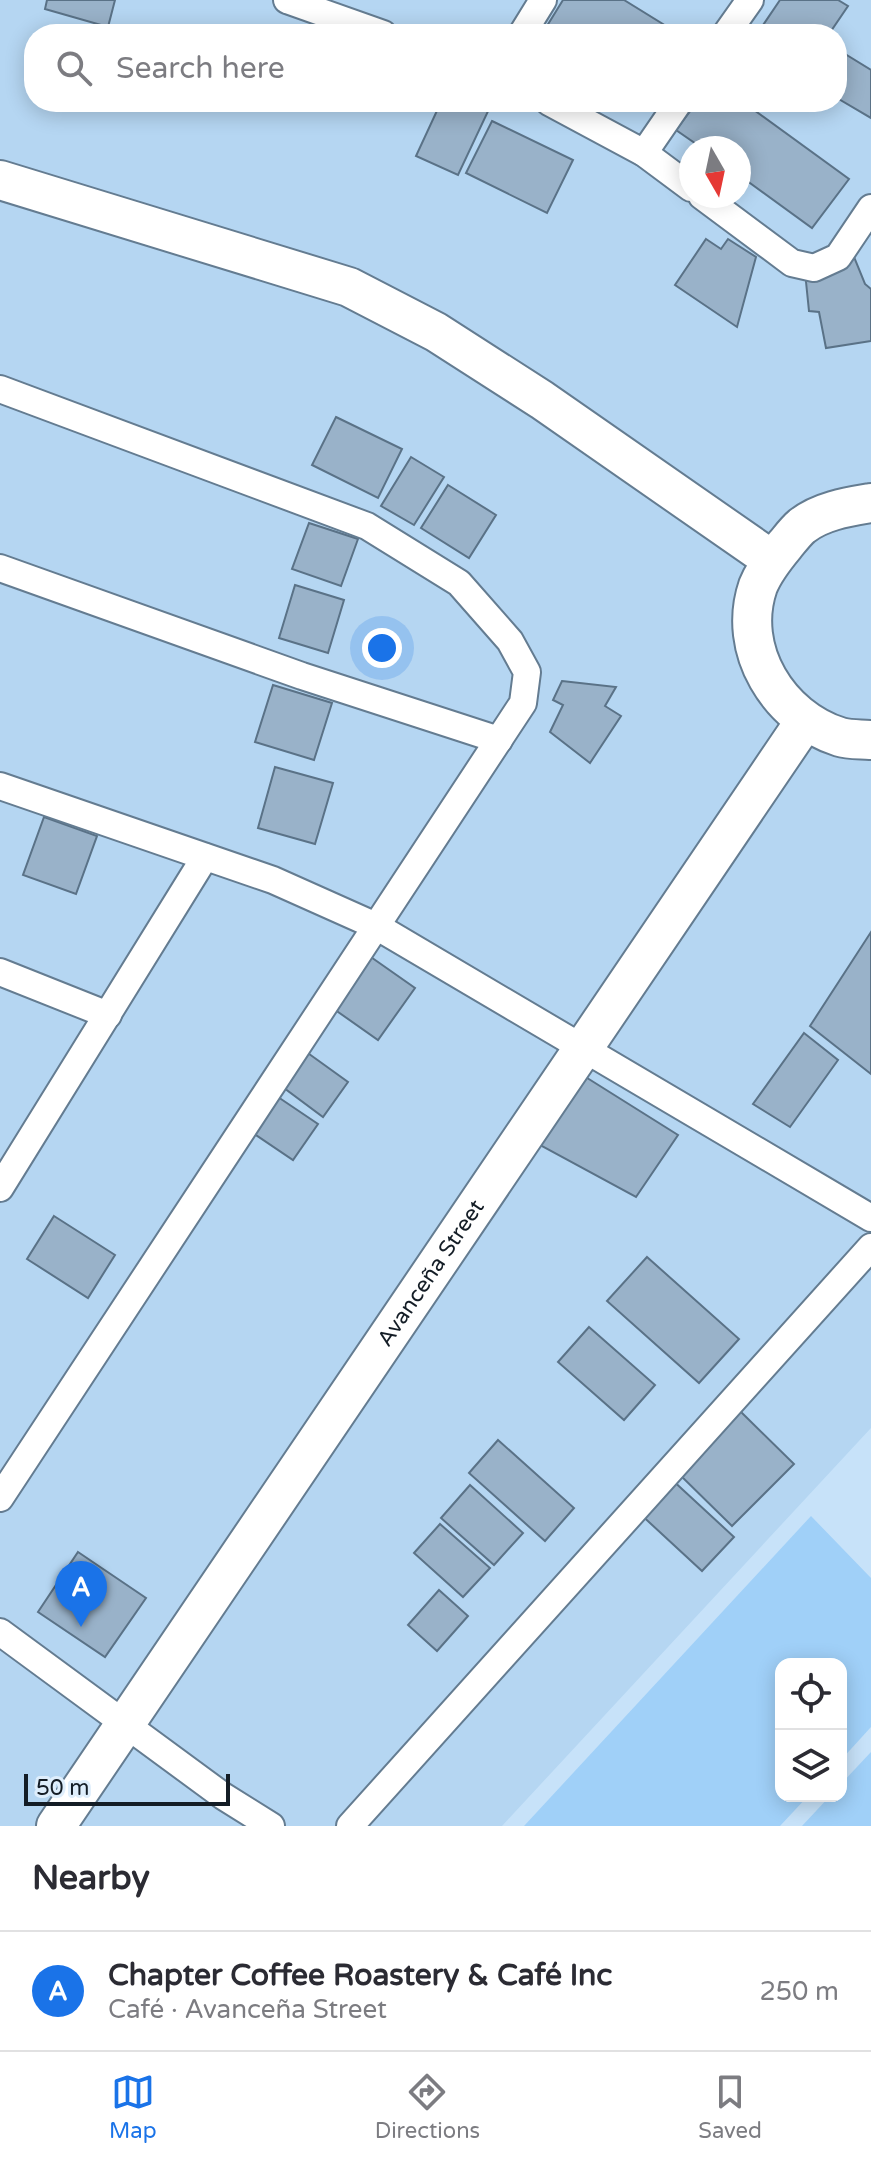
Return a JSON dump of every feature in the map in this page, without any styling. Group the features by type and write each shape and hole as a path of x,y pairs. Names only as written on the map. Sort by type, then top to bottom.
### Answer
{"street":[{"path":"287,0 355,24"},
{"path":"528,24 543,0"},
{"path":"733,24 750,0"},
{"path":"568,112 644,153 679,179"},
{"path":"644,153 672,112"},
{"path":"0,180 349,287 436,332 542,400 772,560"},
{"path":"718,208 792,263 814,268 838,257 871,208"},
{"path":"0,389 367,526 459,583 510,641 527,672 523,703 0,1498"},
{"path":"871,503 834,509 802,527 772,560 758,587 752,624 759,661 777,695 805,721 842,738 871,740"},
{"path":"0,568 302,676 499,740"},
{"name":"Avanceña Street","path":"56,1826 805,721"},
{"path":"0,786 273,880 376,926 871,1218"},
{"path":"4,1175 108,1015 205,857"},
{"path":"0,972 108,1015"},
{"path":"350,1826 871,1247"},
{"path":"0,1632 223,1796 271,1826"}],"shaded area":[{"path":"0,0 871,0 871,1428 502,1826 0,1826"},
{"path":"811,1516 871,1578 871,1727 847,1753 847,1658 775,1658 775,1802 802,1802 780,1826 524,1826"},
{"path":"871,1752 871,1826 802,1826 824,1802 847,1802 847,1778"}],"building":[{"path":"47,0 115,0 109,24 98,24 45,9"},
{"path":"563,0 624,0 663,24 548,24"},
{"path":"780,0 838,0 848,6 836,24 764,24"},
{"path":"847,55 871,70 871,118 847,104"},
{"path":"436,112 488,112 458,175 416,156"},
{"path":"690,112 757,112 849,179 812,228 751,184 751,136 685,136 676,130"},
{"path":"492,121 573,160 547,213 466,173"},
{"path":"706,239 721,249 728,239 756,257 737,327 675,285"},
{"path":"852,252 865,284 871,289 871,341 826,348 819,312 809,311 805,272"},
{"path":"336,417 402,449 378,498 312,465"},
{"path":"411,457 444,477 414,525 381,506"},
{"path":"448,485 496,515 469,558 421,528"},
{"path":"309,523 358,539 341,586 292,569"},
{"path":"295,585 344,600 328,653 279,638"},
{"path":"562,681 616,687 605,706 621,716 590,763 550,732 563,705 553,700"},
{"path":"273,685 332,703 314,760 255,742"},
{"path":"275,767 333,783 315,844 258,828"},
{"path":"44,817 97,836 76,894 23,875"},
{"path":"871,932 871,1074 810,1026"},
{"path":"368,955 415,988 378,1040 331,1007"},
{"path":"804,1033 838,1060 790,1127 753,1104"},
{"path":"305,1051 348,1082 323,1117 280,1085"},
{"path":"584,1076 678,1135 636,1197 538,1144"},
{"path":"275,1095 318,1124 293,1160 250,1131"},
{"path":"54,1216 115,1255 88,1298 27,1259"},
{"path":"647,1257 739,1339 699,1383 607,1301"},
{"path":"589,1327 655,1385 624,1420 558,1362"},
{"path":"739,1410 794,1464 732,1526 677,1472"},
{"path":"498,1440 574,1508 545,1541 469,1473"},
{"path":"669,1477 734,1537 702,1571 637,1511"},
{"path":"470,1485 523,1533 494,1565 441,1518"},
{"path":"440,1524 490,1568 463,1597 414,1553"},
{"path":"78,1552 146,1598 105,1657 38,1612"},
{"path":"439,1590 468,1616 437,1651 408,1625"}],"place":[{"name":"Chapter Coffee Roastery & Café Inc","path":"81,1627"}]}
